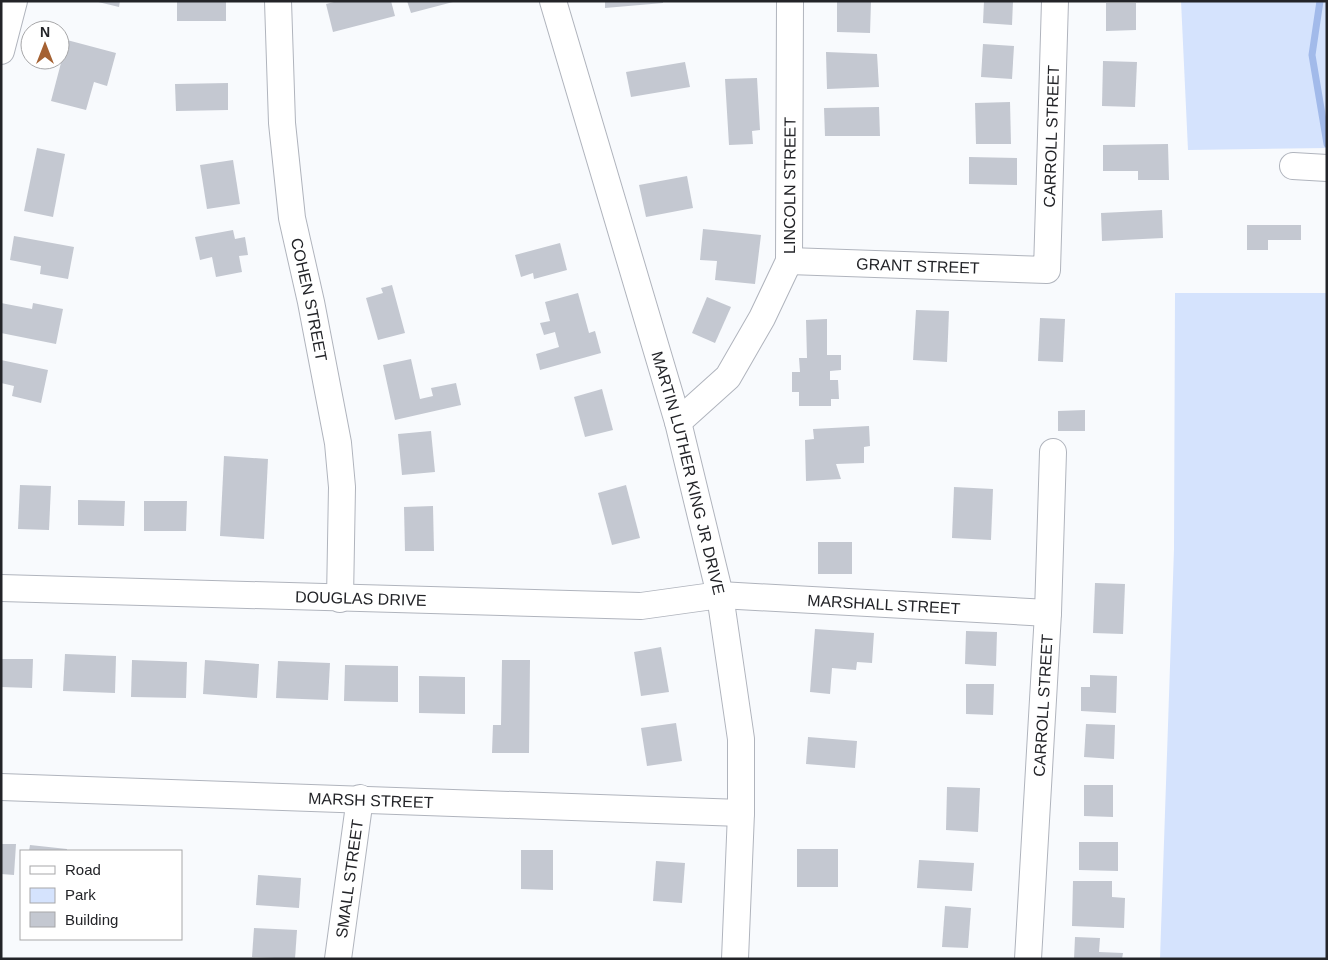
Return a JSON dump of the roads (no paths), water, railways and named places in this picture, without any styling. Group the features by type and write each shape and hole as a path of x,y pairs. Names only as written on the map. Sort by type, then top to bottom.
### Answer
{"street":[{"path":"1,51 14,1"},
{"name":"COHEN STREET","path":"278,1 282,123 292,218 311,302 338,452 342,487 340,599"},
{"name":"MARTIN LUTHER KING JR DRIVE","path":"553,1 678,422 720,595 741,739 741,813 735,959"},
{"name":"LINCOLN STREET","path":"678,422 728,377 762,318 789,261 790,1"},
{"name":"CARROLL STREET","path":"1047,270 1055,1"},
{"path":"1293,166 1327,168"},
{"name":"GRANT STREET","path":"789,261 1047,270"},
{"name":"CARROLL STREET","path":"1028,959 1048,613 1053,452"},
{"name":"DOUGLAS DRIVE","path":"1,588 641,606 720,595"},
{"name":"MARSHALL STREET","path":"720,595 1048,613"},
{"name":"MARSH STREET","path":"1,787 360,798 741,813"},
{"name":"SMALL STREET","path":"342,957 360,798"}],"waterway":[{"path":"1320,1 1312,55 1327,144"}]}
